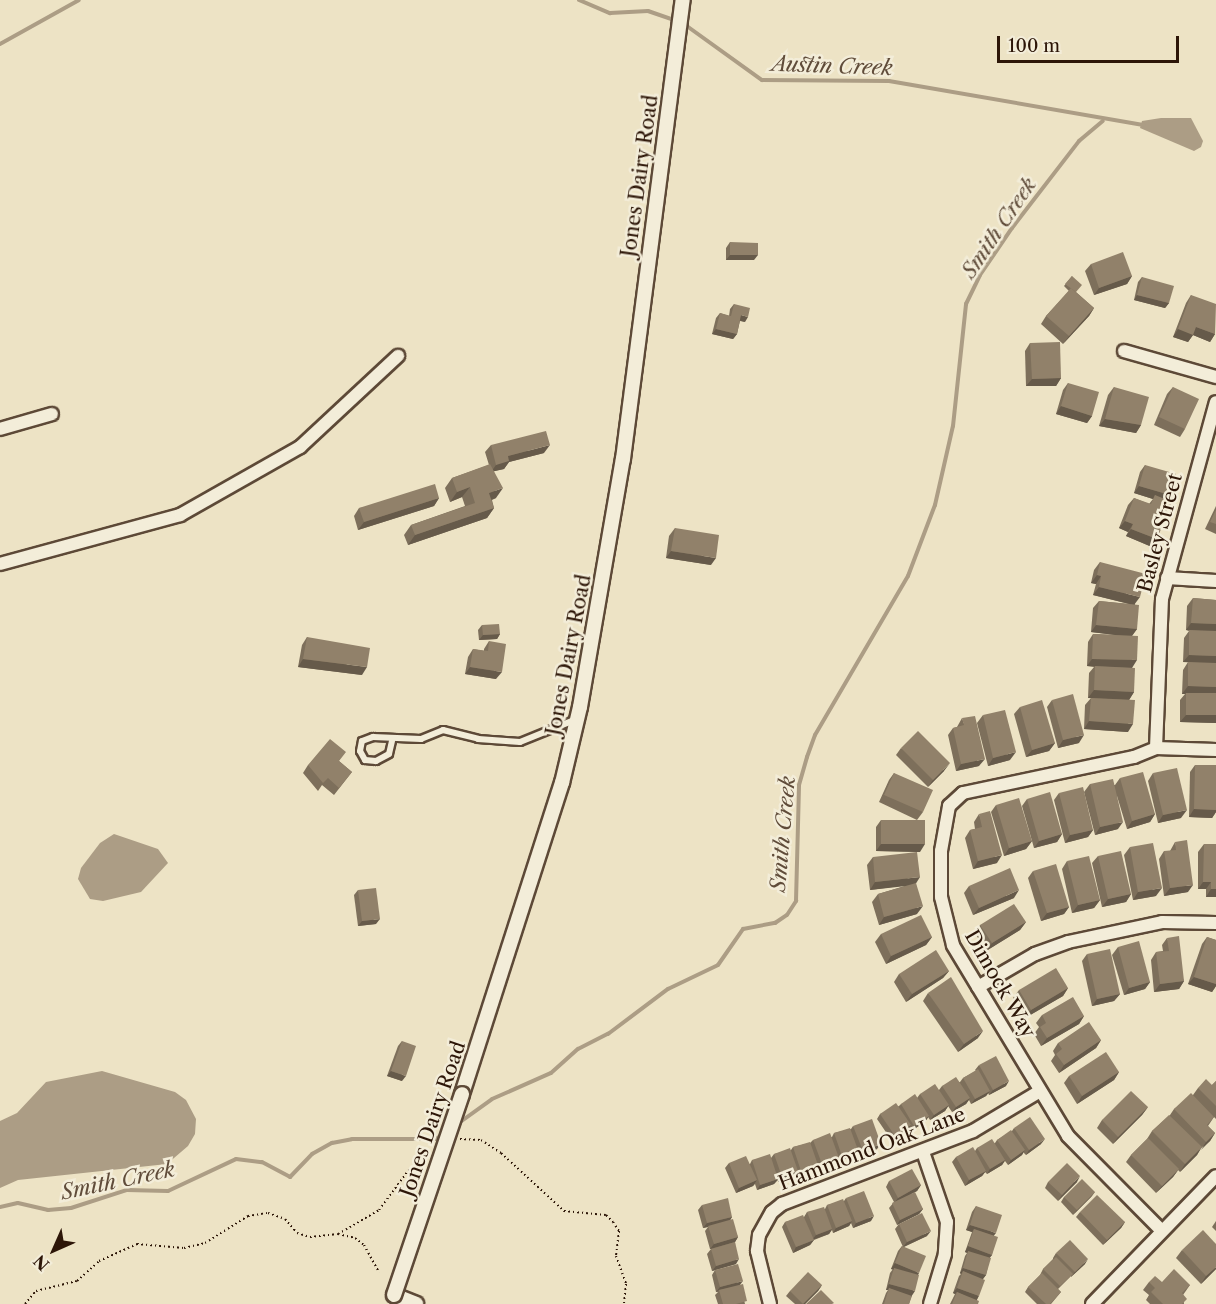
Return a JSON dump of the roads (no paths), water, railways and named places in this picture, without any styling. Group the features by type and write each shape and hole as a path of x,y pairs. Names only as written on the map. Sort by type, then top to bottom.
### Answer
{"street":[{"name":"Jones Dairy Road","path":"392,1301 462,1094 562,783 577,719 623,459 682,7"},
{"path":"1124,351 1216,377"},
{"path":"0,564 180,515 300,447 398,356"},
{"name":"Basley Street","path":"1156,748 1162,600 1216,402"},
{"path":"0,429 52,414"},
{"path":"1167,578 1216,581"},
{"name":"Dimock Way","path":"1161,1230 1068,1136 953,945 940,897 941,850 952,800 963,793 1134,757 1156,748 1216,750"},
{"path":"978,987 1035,954 1068,942 1162,922 1216,923"},
{"name":"Hammond Oak Lane","path":"770,1304 757,1251 759,1235 772,1212 793,1197 923,1152 994,1121 1040,1091"},
{"path":"923,1152 947,1222 945,1254 930,1304"},
{"path":"1092,1304 1161,1230 1216,1176"},
{"path":"392,1301 416,1304"}],"lane":[{"path":"392,741 388,754 376,761 365,760 360,751 362,741 373,737 392,741 421,739 443,730 478,739 520,742 577,719"}],"waterway":[{"path":"0,44 79,0"},
{"name":"Austin Creek","path":"579,0 610,13 648,11 677,21"},
{"name":"Austin Creek","path":"684,24 762,80 889,81 1143,125"},
{"name":"Smith Creek","path":"456,1125 492,1099 551,1073 578,1049 608,1034 668,989 718,965 743,929 775,923 787,915 796,901 799,785 807,757 815,735 908,576 935,505 953,426 966,304 980,275 1012,228 1079,141 1103,121"},
{"name":"Smith Creek","path":"0,1207 18,1203 48,1210 71,1208 127,1190 168,1191 236,1159 262,1162 290,1177 312,1154 332,1143 352,1139 435,1139 443,1135"}]}
